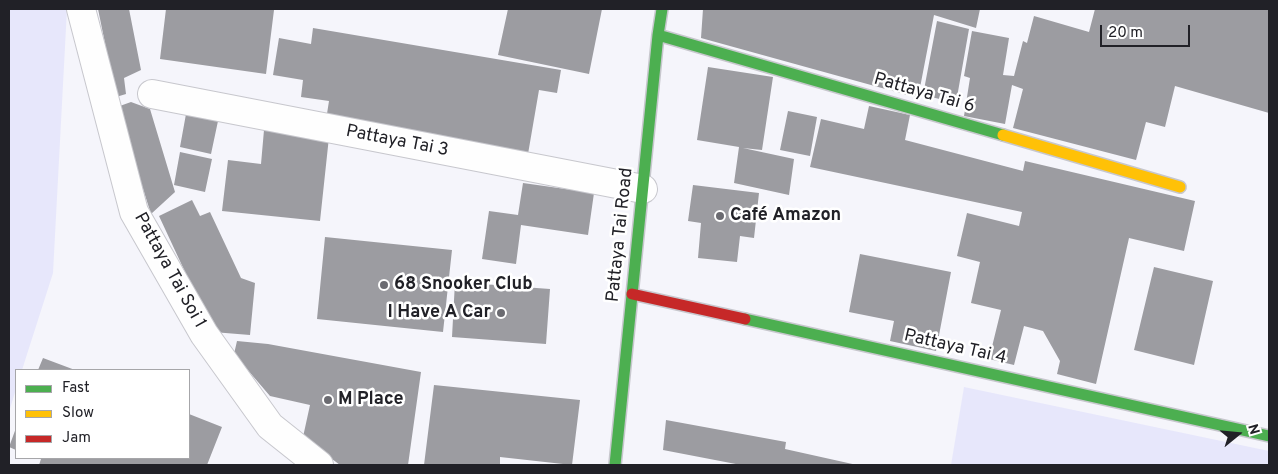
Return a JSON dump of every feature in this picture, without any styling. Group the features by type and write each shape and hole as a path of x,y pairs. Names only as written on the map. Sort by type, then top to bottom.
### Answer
{"street":[{"name":"Pattaya Tai Soi 1","path":"81,9 134,212 204,334 270,426 319,465"},
{"name":"Pattaya Tai Road","path":"616,465 662,9"},
{"name":"Pattaya Tai 6","path":"658,35 1180,187"},
{"name":"Pattaya Tai 3","path":"152,94 643,189"},
{"name":"Pattaya Tai 4","path":"632,294 1269,436"}],"shaded area":[{"path":"9,9 67,9 53,273 22,369 15,369 15,392 9,412"},
{"path":"964,387 1269,451 1269,465 951,465"}],"building":[{"path":"98,9 129,9 141,70 124,78 126,94 116,97"},
{"path":"166,9 274,10 266,74 160,59"},
{"path":"508,9 602,9 589,74 498,55"},
{"path":"703,9 980,9 976,28 934,15 918,98 701,38"},
{"path":"1095,9 1269,9 1269,113 1175,86 1165,127 1146,122 1136,160 1013,128 1023,89 1012,85 1005,124 964,116 970,78 964,76 972,31 1009,38 1003,75 1014,76 1023,41 1027,43 1034,16 1089,32"},
{"path":"937,21 969,29 956,103 923,95"},
{"path":"313,28 561,70 557,93 539,90 528,154 326,120 329,101 301,97 303,80 273,75 279,38 311,44"},
{"path":"708,67 773,77 762,150 743,148 794,159 789,195 734,183 739,147 697,140"},
{"path":"131,102 150,109 175,192 151,214 117,107"},
{"path":"869,106 910,115 905,140 1023,171 1025,161 1195,201 1184,251 1129,238 1096,384 1057,374 1060,361 1043,331 1024,326 1014,365 989,359 1001,310 971,303 980,262 957,256 967,213 1019,226 1022,212 810,167 821,119 864,129"},
{"path":"788,111 817,117 810,156 780,150"},
{"path":"186,114 218,121 211,154 180,147"},
{"path":"264,130 329,137 320,221 222,211 228,160 261,164"},
{"path":"180,152 212,159 205,192 174,185"},
{"path":"523,183 594,193 588,235 521,225 516,264 482,259 489,211 518,215"},
{"path":"693,185 759,193 754,238 740,236 737,262 698,258 701,223 688,221"},
{"path":"192,200 200,216 210,212 241,278 255,283 250,335 213,332 159,216"},
{"name":"68 Snooker Club","path":"325,237 452,250 443,332 317,319"},
{"path":"860,254 951,272 936,351 890,341 894,321 849,312"},
{"path":"1154,267 1213,281 1194,365 1134,350"},
{"name":"I Have A Car","path":"455,282 550,289 546,344 452,337"},
{"path":"237,341 268,344 421,372 408,465 340,465 303,437 310,405 270,396 234,354"},
{"path":"43,358 72,369 38,369"},
{"path":"434,385 580,400 572,465 500,457 500,465 424,465"},
{"path":"190,414 222,427 207,465 39,465 41,459 190,459"},
{"path":"666,420 786,442 785,449 857,465 741,465 663,450"},
{"path":"15,431 15,450 9,447"}],"traffic: fast":[{"path":"615,465 662,9"},
{"path":"658,35 1003,135"},
{"path":"745,319 1269,436"}],"traffic: slow":[{"path":"1003,135 1180,187"}],"traffic: jam":[{"path":"632,294 745,319"}],"place":[{"name":"Café Amazon","path":"720,216"},
{"name":"68 Snooker Club","path":"384,285"},
{"name":"I Have A Car","path":"501,313"},
{"name":"M Place","path":"328,400"}]}
